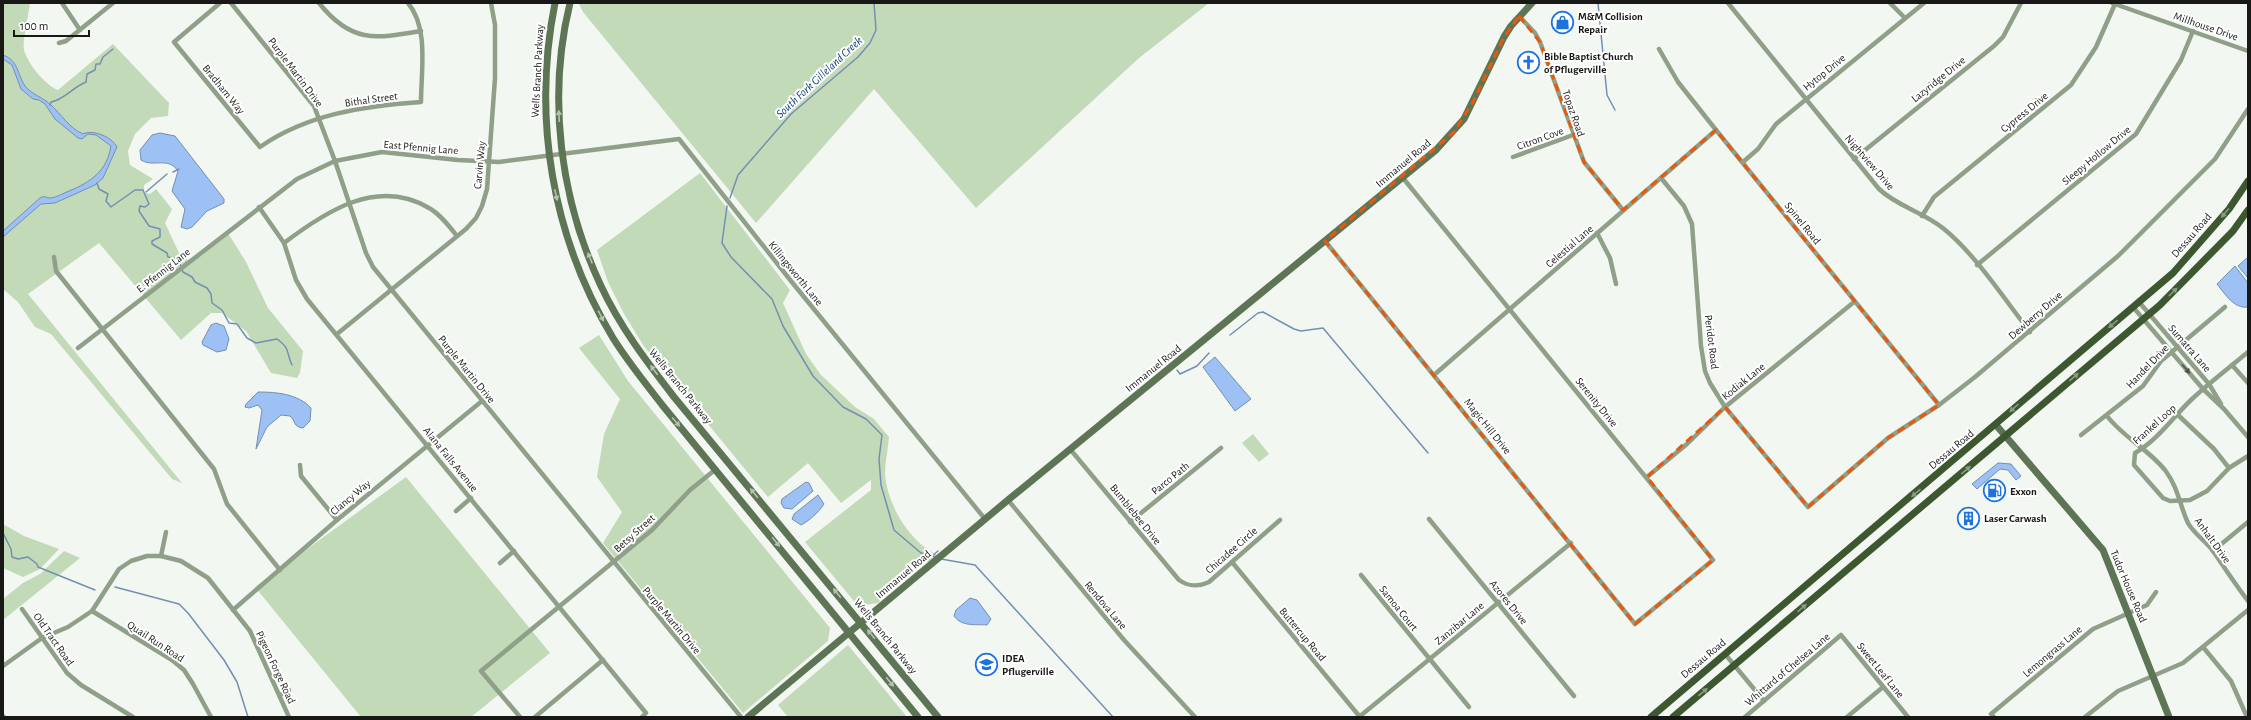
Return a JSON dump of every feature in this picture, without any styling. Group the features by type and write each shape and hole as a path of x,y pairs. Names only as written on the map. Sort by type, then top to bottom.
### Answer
{"main road":[{"name":"Dessau Road","path":"1651,717 1996,425 2062,366 2136,305 2173,272 2229,209 2248,181"},
{"path":"1673,717 2006,436 2145,316 2233,232 2248,210"}],"street":[{"path":"62,3 80,30"},
{"path":"59,43 66,41 113,3"},
{"name":"Bradham Way","path":"220,3 174,42 260,147"},
{"name":"Purple Martin Drive","path":"231,3 314,106 335,161 369,261 613,563 741,717"},
{"path":"319,3 341,26 364,35 382,37 421,31 414,10 408,3"},
{"name":"Carvin Way","path":"337,334 457,236 476,218 482,206 487,189 495,85 495,25 491,3"},
{"name":"Wells Branch Parkway","path":"554,3 549,32 545,83 544,111 548,156 566,234 589,293 625,357 663,406 850,632 918,717"},
{"name":"Wells Branch Parkway","path":"570,3 563,34 559,84 558,111 562,155 572,205 584,244 601,287 625,330 674,397 938,717"},
{"name":"Immanuel Road","path":"748,717 1008,500 1280,280 1436,150 1460,125 1473,102 1500,43 1519,16 1532,3"},
{"path":"1730,5 1736,3"},
{"path":"1890,3 1905,18"},
{"name":"Hytop Drive","path":"1743,162 1758,150 1776,124 1924,3"},
{"name":"Lazyridge Drive","path":"1854,159 1994,46 2003,37 2021,3"},
{"name":"Millhouse Drive","path":"2114,4 2248,51"},
{"name":"Cypress Drive","path":"1922,216 1934,197 2071,85 2096,46 2114,4"},
{"name":"Nightview Drive","path":"1730,5 1854,159 1888,197 1922,216 1948,233 1977,265 2030,332"},
{"name":"Topaz Road","path":"1519,16 1535,33 1540,42 1584,162 1623,210"},
{"name":"Bithal Street","path":"260,147 274,138 319,118 358,108 421,102 421,31"},
{"name":"Sleepy Hollow Drive","path":"1977,265 2136,134 2181,60 2193,31"},
{"name":"Spinel Road","path":"1659,49 1678,82 1854,302 1939,405"},
{"name":"Dewberry Drive","path":"1808,507 1888,438 1939,405 2030,332 2118,256 2215,159 2248,109"},
{"name":"Celestial Lane","path":"1434,375 1716,130"},
{"name":"Citron Cove","path":"1513,157 1573,135"},
{"name":"Killingsworth Lane","path":"548,156 679,139 791,281 985,519"},
{"name":"East Pfennig Lane","path":"259,207 297,179 335,161 382,152 488,162 548,156"},
{"name":"Serenity Drive","path":"1403,178 1713,560 1636,624"},
{"name":"Peridot Road","path":"1661,178 1684,206 1692,224 1703,360 1710,382 1725,407 1808,507"},
{"path":"284,243 313,221 349,203 382,196 413,200 430,208 457,236"},
{"name":"Alana Falls Avenue","path":"259,207 284,243 299,286 307,299 646,713 642,717"},
{"name":"E. Pfennig Lane","path":"78,348 259,207"},
{"path":"1597,233 1610,258 1616,284"},
{"name":"Magic Hill Drive","path":"1325,241 1636,624"},
{"path":"54,257 56,271 214,469 227,504 280,570"},
{"name":"Kodiak Lane","path":"1647,477 1687,444 1725,407 1854,302"},
{"name":"Sumatra Lane","path":"2136,305 2172,352 2248,437"},
{"name":"Handel Drive","path":"2081,435 2107,416 2143,386 2161,360 2225,307"},
{"name":"Sumatra Lane","path":"2145,316 2177,347 2210,384 2224,409"},
{"name":"Frankel Loop","path":"2248,352 2204,389 2144,448 2135,453 2134,465 2163,498 2170,501 2198,497 2207,491 2229,468 2248,456"},
{"path":"2232,365 2248,383"},
{"name":"Clancy Way","path":"233,610 336,520 482,401"},
{"path":"2178,415 2214,449 2229,468"},
{"name":"Anhalt Drive","path":"2107,416 2115,426 2144,448 2166,472 2181,500 2189,524 2213,551 2223,569 2248,601"},
{"name":"Tudor House Road","path":"1996,425 2103,550 2169,717"},
{"name":"Parco Path","path":"1130,522 1221,448"},
{"name":"Bumblebee Drive","path":"1070,449 1179,580 1191,586"},
{"path":"300,465 301,476 336,520"},
{"name":"Betsy Street","path":"520,717 481,671 652,530 690,490 716,469"},
{"path":"456,511 471,498"},
{"name":"Rendova Lane","path":"1008,500 1124,640 1195,717"},
{"name":"Azores Drive","path":"1430,519 1574,696"},
{"name":"Chicadee Circle","path":"1191,586 1204,585 1209,582 1280,520"},
{"path":"2213,551 2247,525"},
{"path":"161,556 166,532"},
{"name":"Zanzibar Lane","path":"1360,717 1571,543"},
{"path":"500,563 514,551"},
{"name":"Pigeon Forge Road","path":"3,666 42,638 68,627 92,611 119,569 131,561 147,556 161,556 181,561 208,578 250,631 289,717"},
{"name":"Buttercup Road","path":"1232,562 1360,717"},
{"name":"Samoa Court","path":"1361,575 1469,707"},
{"name":"Lemongrass Lane","path":"1993,715 2093,629 2147,605 2156,592"},
{"name":"Old Tract Road","path":"22,609 67,674 81,685 133,717"},
{"path":"2085,717 2118,691 2177,667 2248,610"},
{"name":"Quail Run Road","path":"92,611 172,660 184,670 212,717"},
{"name":"Sweet Leaf Lane","path":"1841,635 1908,717"},
{"name":"Whittard of Chelsea Lane","path":"1745,717 1841,635"},
{"path":"2203,647 2231,681 2247,717"},
{"path":"1725,654 1764,701"},
{"path":"535,717 603,660"},
{"path":"1847,717 1883,687"},
{"path":"280,695 288,690"}],"highlighted area":[{"path":"1519,16 1540,42 1584,162 1623,210 1716,130 1939,405 1888,438 1808,507 1725,407 1647,477 1713,560 1635,624 1325,241 1454,132 1473,102 1504,37"}],"green space":[{"path":"3,3 30,3 24,50 29,61 48,84 58,90 113,44 169,103 168,116 151,118 135,134 128,151 130,165 153,179 144,185 144,193 150,194 156,189 172,209 165,223 180,255 188,260 200,255 228,233 246,262 268,308 303,351 300,373 297,378 271,373 246,331 222,313 211,313 181,340 99,243 28,294 182,483 172,479 51,334 35,327 18,302 3,289"},
{"path":"1209,3 1139,58 976,208 874,89 756,223 583,12 579,4"},
{"path":"700,173 790,290 783,303 806,354 821,375 855,407 874,419 889,437 885,475 890,499 909,532 917,541 937,555 929,562 925,561 878,603 858,606 805,542 871,490 871,480 841,503 808,463 768,497 643,345 623,312 608,282 597,250"},
{"path":"599,335 628,381 830,628 828,641 743,713 603,543 622,512 597,477 604,434 620,399 579,348"},
{"path":"1253,434 1269,454 1259,462 1242,443"},
{"path":"406,477 550,653 471,717 361,717 255,587"},
{"path":"3,524 24,536 59,549 40,569 23,577 3,568"},
{"path":"64,551 80,558 3,620 3,599 23,583 40,574"},
{"path":"848,645 907,717 788,717 778,705"}],"water":[{"path":"3,55 15,64 25,86 55,109 74,128 83,134 97,133 107,137 115,143 117,147 103,178 95,185 55,203 41,204 3,237 3,231 41,197 51,198 58,196 77,188 97,174 106,162 111,146 96,135 88,134 82,139 78,138 55,119 45,104 39,100 33,99 21,89 12,65 3,59"},
{"path":"160,133 175,136 224,199 224,203 207,211 192,227 187,229 181,227 185,209 172,191 178,171 170,164 150,163 141,160 140,150 152,135"},
{"path":"2248,257 2248,278 2238,266"},
{"path":"2235,266 2248,283 2248,307 2238,306 2230,300 2217,284"},
{"path":"216,323 224,326 229,339 226,350 217,352 203,345 202,342 211,325"},
{"path":"1215,357 1251,399 1235,411 1203,367"},
{"path":"258,392 280,393 294,397 306,403 311,408 310,421 303,428 296,425 290,416 281,415 267,427 256,449 262,410 258,405 249,408 245,407 246,404"},
{"path":"1998,463 2011,464 2021,476 2016,480 2008,470 2000,469 1977,489 1972,484"},
{"path":"806,482 809,483 813,491 792,509 784,508 781,503 782,499"},
{"path":"818,495 824,504 814,516 801,525 792,519 794,514"},
{"path":"970,598 977,600 991,619 987,625 973,625 961,622 954,616 956,610"}],"waterway":[{"name":"South Fork Gilleland Creek","path":"730,198 738,175 791,114 858,57 870,43 876,30 874,3"},
{"path":"1598,3 1607,95 1615,110"},
{"path":"50,105 51,102 60,99 86,82 87,74 95,70 96,64 100,64 103,57 113,49"},
{"path":"173,172 179,169"},
{"path":"146,192 167,174"},
{"path":"97,183 99,189 108,194 106,201 111,207 135,190 143,190 149,204 145,207 140,206 139,211 149,226 160,229 160,237 152,241 152,244 167,253 168,257 178,259 183,272 192,277 195,282 207,288 211,294 212,303 222,310 229,323 237,324 247,338 256,343 277,339 281,342 286,348 292,365"},
{"name":"South Fork Gilleland Creek","path":"727,206 722,243 731,257 772,299 783,326 813,376 843,407 866,419 882,435 879,459 881,485 894,530 921,553 936,557"},
{"path":"1230,335 1258,313 1263,312 1294,329 1301,331 1323,328 1428,453"},
{"path":"1177,370 1180,374 1197,366 1209,353"},
{"path":"3,533 11,549 12,557 18,559 28,557 37,564 38,567 95,590"},
{"name":"South Fork Gilleland Creek","path":"932,556 938,551"},
{"name":"South Fork Gilleland Creek","path":"941,559 975,565 1113,717"},
{"path":"115,587 179,604 188,613 224,660 237,682 248,717"}],"place":[{"name":"M&M Collision Repair","path":"1563,22"},
{"name":"Bible Baptist Church of Pflugerville","path":"1529,62"},
{"name":"Exxon","path":"1995,491"},
{"name":"Laser Carwash","path":"1968,518"},
{"name":"IDEA Pflugerville","path":"986,664"}]}
